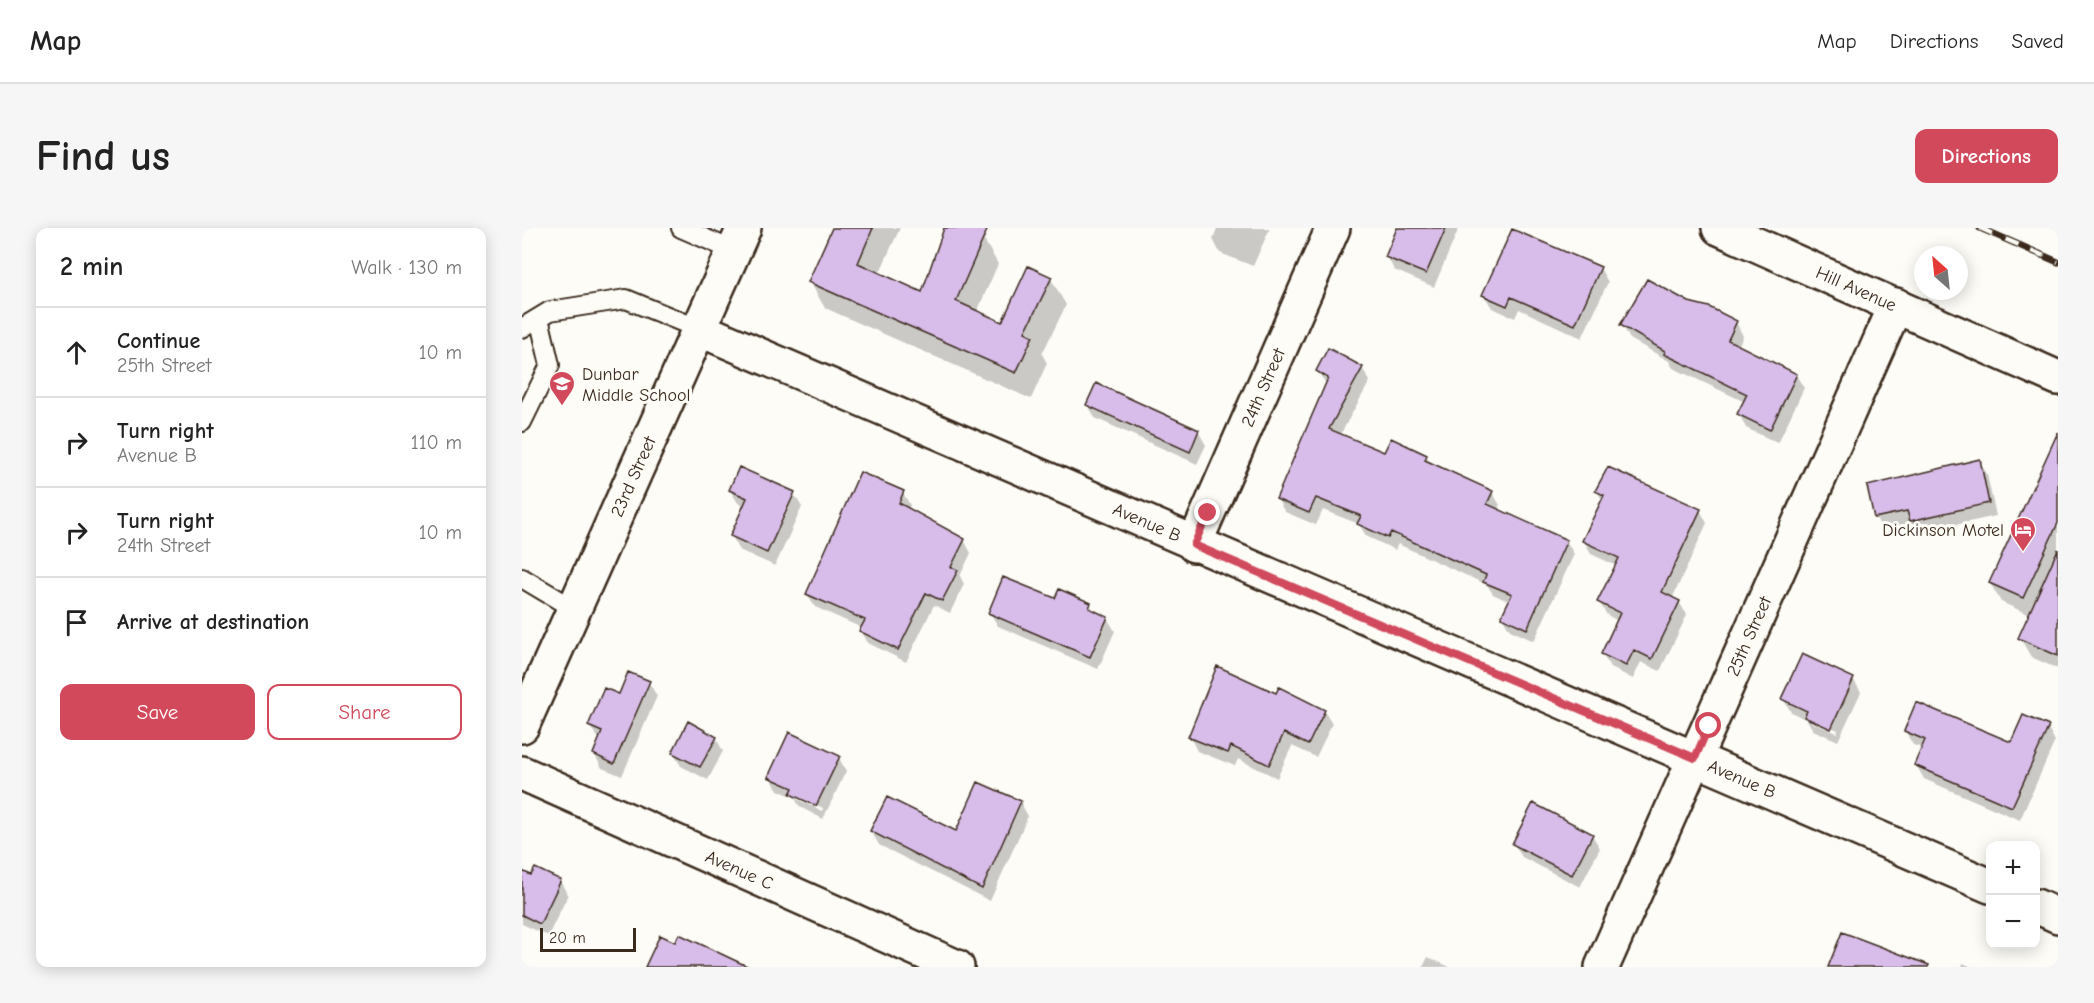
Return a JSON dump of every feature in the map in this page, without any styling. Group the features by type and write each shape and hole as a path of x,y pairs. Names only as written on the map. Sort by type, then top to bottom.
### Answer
{"street":[{"name":"24th Street","path":"1194,545 1333,228"},
{"name":"Hill Avenue","path":"1719,228 2058,378"},
{"name":"23rd Street","path":"522,726 739,240"},
{"name":"25th Street","path":"1602,967 1896,305"},
{"name":"Avenue B","path":"699,329 1194,545 1986,884"},
{"name":"Avenue C","path":"522,773 957,967"},
{"path":"2040,908 2058,916"}],"lane":[{"path":"681,228 739,240"},
{"path":"522,328 550,311 626,298 699,329"},
{"path":"522,422 550,365 539,318"},
{"path":"522,578 574,609"}],"building":[{"path":"832,228 873,228 858,263 922,292 944,228 988,228 956,301 1002,322 1028,266 1052,277 1025,332 1033,336 1016,373 808,282"},
{"path":"1397,228 1446,228 1426,274 1385,257"},
{"path":"1512,229 1601,267 1575,325 1511,297 1507,306 1482,295"},
{"path":"1647,279 1689,302 1709,307 1737,321 1728,340 1797,374 1770,430 1737,414 1747,394 1664,354 1665,351 1620,325"},
{"path":"1328,348 1363,367 1329,429 1384,452 1391,438 1427,455 1425,460 1493,491 1487,504 1567,540 1527,629 1501,617 1512,594 1483,582 1486,575 1391,532 1388,538 1357,524 1361,516 1316,498 1309,513 1276,499 1328,378 1316,371"},
{"path":"1096,383 1199,430 1190,452 1086,405"},
{"name":"Dickinson Motel","path":"2058,432 2058,523 2023,598 1989,583"},
{"path":"1980,459 1989,503 1910,521 1907,511 1874,518 1867,486"},
{"path":"739,467 795,492 767,553 730,536 747,498 729,490"},
{"path":"1608,467 1701,509 1662,592 1680,601 1652,659 1634,650 1626,666 1601,654 1620,613 1597,602 1619,558 1582,541 1604,495 1595,491"},
{"path":"860,472 904,491 899,503 965,539 951,567 958,570 942,601 926,593 898,650 859,631 865,620 806,594"},
{"path":"2058,549 2058,656 2018,638"},
{"path":"1003,577 1055,598 1059,589 1091,603 1089,608 1108,617 1090,657 988,613"},
{"path":"1802,654 1854,678 1831,729 1804,717 1807,711 1781,699"},
{"path":"1217,666 1276,693 1279,687 1325,710 1308,745 1284,733 1269,765 1231,746 1228,753 1188,737"},
{"path":"628,672 650,681 614,764 593,754 602,732 588,726 604,688 619,694"},
{"path":"1916,702 2011,742 2023,715 2049,726 2012,807 1914,765 1925,740 1904,731"},
{"path":"688,721 717,737 700,767 672,753"},
{"path":"789,732 840,756 816,806 790,794 793,788 768,777"},
{"path":"978,782 1021,801 982,889 870,831 887,797 956,831"},
{"path":"1533,803 1593,834 1572,875 1512,844"},
{"path":"535,868 561,880 540,924 522,915 522,871 531,875"},
{"path":"1842,932 1929,965 1928,967 1828,967"},
{"path":"679,934 749,967 645,967 660,935 675,942"}],"railway":[{"path":"1980,228 2058,262"}],"place":[{"name":"Dunbar Middle School","path":"562,407"},
{"name":"Dickinson Motel","path":"2023,553"}],"route":[{"path":"1208,513 1194,545 1695,758 1709,726"}]}
